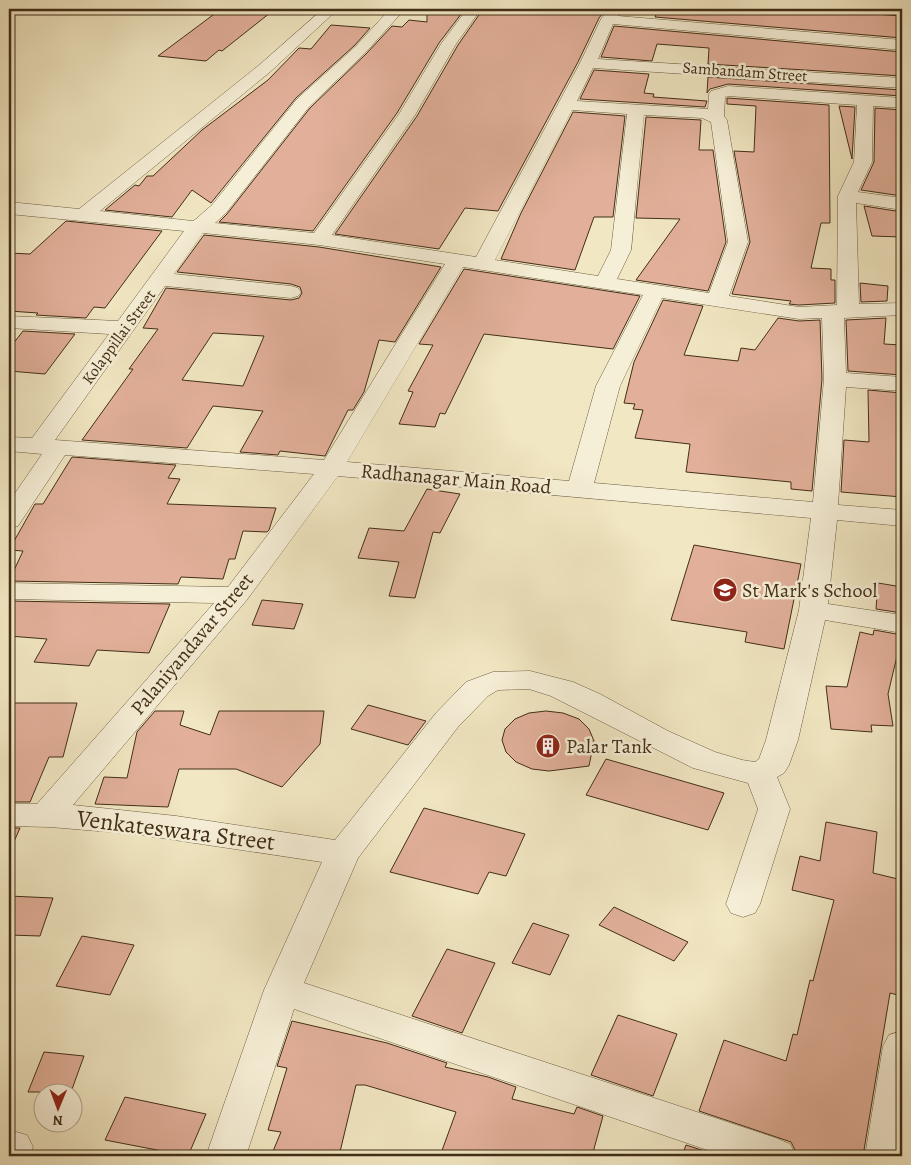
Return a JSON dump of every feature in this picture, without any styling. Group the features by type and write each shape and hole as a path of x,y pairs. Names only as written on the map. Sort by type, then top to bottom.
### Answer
{"street":[{"path":"85,214 264,69 331,9"},
{"name":"Kolappillai Street","path":"9,520 49,447 125,328 198,226 210,218 223,205 228,195 303,104 361,49 398,9"},
{"path":"319,239 407,116 449,44 474,9"},
{"path":"890,9 902,10"},
{"path":"483,263 612,14 902,45"},
{"name":"Sambandam Street","path":"588,63 902,83"},
{"path":"717,300 738,242 719,120 716,117 717,94 728,91 902,103"},
{"path":"226,1156 282,990 343,853 448,720 477,689 493,681 530,680 562,689 589,700 657,738 704,760 741,771 760,773 773,765 782,740 813,610 825,512 841,313 847,196 863,162 865,99"},
{"path":"567,104 702,113 716,117"},
{"path":"604,282 618,258 620,250 636,109"},
{"path":"847,196 902,204"},
{"path":"9,208 85,214 319,239 458,259 787,312 841,313 902,309"},
{"name":"Palaniyandavar Street","path":"47,814 236,595 331,468 458,259"},
{"path":"160,279 291,292"},
{"path":"579,491 608,386 656,290"},
{"path":"9,322 125,328"},
{"path":"835,379 902,384"},
{"name":"Radhanagar Main Road","path":"9,444 331,468 902,518"},
{"path":"9,592 236,595"},
{"path":"813,610 902,624"},
{"path":"743,904 774,809 760,773"},
{"name":"Venkateswara Street","path":"9,815 47,814 154,826 343,853"},
{"path":"282,990 776,1156"},
{"path":"885,1156 902,1046"}],"building":[{"path":"221,9 275,9 222,51 219,50 206,61 158,56"},
{"path":"427,9 465,9 439,43 397,113 313,231 219,222 310,108 392,26 402,27 409,20 427,22"},
{"path":"483,9 606,9 599,18 578,62 498,211 465,208 439,249 335,234 417,116 458,45"},
{"path":"715,9 812,9 902,16 902,38 655,17 658,10 705,14 706,12 714,12"},
{"path":"331,25 370,28 355,45 296,98 211,203 192,190 172,217 105,210 135,185 139,186 147,176 153,176 202,130 268,80 299,48 311,49"},
{"path":"614,26 902,52 902,76 708,64 709,48 657,44 652,61 601,57"},
{"path":"594,70 649,74 644,93 654,94 653,97 707,101 705,107 580,99"},
{"path":"708,77 902,90 902,96 728,84 710,89 707,93"},
{"path":"727,98 829,105 830,223 821,223 811,268 831,269 831,280 835,280 835,303 799,305 789,304 791,301 732,294 750,242 734,151 754,152 756,106 727,104"},
{"path":"839,106 855,107 852,159"},
{"path":"875,108 902,110 902,196 861,190 874,162"},
{"path":"573,112 625,116 613,217 594,217 575,270 501,259 521,213"},
{"path":"646,117 701,120 699,150 713,150 726,242 708,291 636,280 680,219 636,218"},
{"path":"864,206 902,212 902,237 872,236"},
{"path":"66,221 162,231 105,308 94,307 86,318 36,315 38,313 9,311 9,253 30,254"},
{"path":"204,235 319,247 441,267 395,342 379,340 364,392 353,410 348,410 325,456 280,451 278,455 240,452 263,411 213,406 187,448 82,440 133,369 129,369 158,329 143,328 166,288 291,300 299,298 302,293 300,287 291,284 177,272","holes":["213,333 264,336 243,386 182,380"]},
{"path":"464,269 640,296 613,349 484,334 445,414 440,413 435,427 399,424 413,392 408,391 433,345 419,344"},
{"path":"860,283 888,286 887,301 861,302"},
{"path":"663,300 703,306 684,355 738,361 741,348 755,350 778,318 799,321 820,320 822,379 812,491 791,489 791,482 686,472 690,444 635,438 643,410 633,409 635,404 624,403 634,362"},
{"path":"886,318 884,344 902,345 902,375 848,371 846,320"},
{"path":"23,331 75,334 45,374 9,371 9,349"},
{"path":"868,390 902,393 902,497 841,492 844,440 869,442"},
{"path":"72,457 176,465 168,478 180,479 167,504 276,508 267,532 243,531 235,559 229,559 223,579 181,577 178,584 9,581 23,551 9,550 35,504 43,504"},
{"path":"427,489 460,494 440,533 433,532 415,598 389,596 399,562 358,558 369,528 404,531"},
{"path":"694,545 801,564 784,649 745,642 747,632 671,620"},
{"path":"878,583 902,587 902,613 876,609"},
{"path":"262,600 303,604 294,629 252,625"},
{"path":"9,601 170,604 149,653 97,650 89,666 34,662 47,639 9,636"},
{"path":"874,630 902,635 888,694 893,726 871,725 872,732 831,729 826,686 847,687 860,632 873,635"},
{"path":"9,703 77,703 63,757 49,757 30,802 9,802"},
{"path":"368,705 426,721 408,745 351,729"},
{"path":"155,711 184,711 180,725 210,735 219,711 324,711 320,744 282,787 236,769 179,769 168,807 95,804 104,777 127,778 137,732"},
{"name":"Palar Tank","path":"546,711 563,713 579,719 589,729 594,741 589,766 549,771 532,769 516,762 506,752 502,740 505,729 515,719 529,713"},
{"path":"606,759 724,793 708,830 586,795"},
{"path":"424,808 525,834 506,876 489,872 478,894 390,872"},
{"path":"826,822 877,832 873,873 902,880 902,996 890,993 863,1156 798,1156 791,1142 699,1111 724,1040 786,1061 793,1034 797,1035 810,980 813,981 834,900 792,890 800,856 820,861"},
{"path":"9,828 20,828 9,853"},
{"path":"9,896 53,898 40,936 9,935"},
{"path":"614,907 688,942 674,961 599,925"},
{"path":"533,923 569,935 550,975 512,963"},
{"path":"82,936 134,945 110,995 56,986"},
{"path":"447,949 495,963 462,1033 412,1016"},
{"path":"618,1015 677,1034 653,1096 591,1075"},
{"path":"292,1021 387,1043 447,1063 445,1067 488,1077 516,1087 512,1099 574,1114 577,1107 603,1116 592,1156 440,1156 456,1112 365,1085 356,1085 339,1156 271,1156 281,1132 268,1130 287,1068 277,1066"},
{"path":"44,1052 84,1056 75,1082 32,1082"},
{"path":"32,1082 32,1092 28,1092"},
{"path":"125,1097 206,1114 188,1156 105,1140"},
{"path":"686,1145 720,1156 682,1156"}],"place":[{"name":"St Mark's School","path":"725,590"},
{"name":"Palar Tank","path":"548,746"}]}
